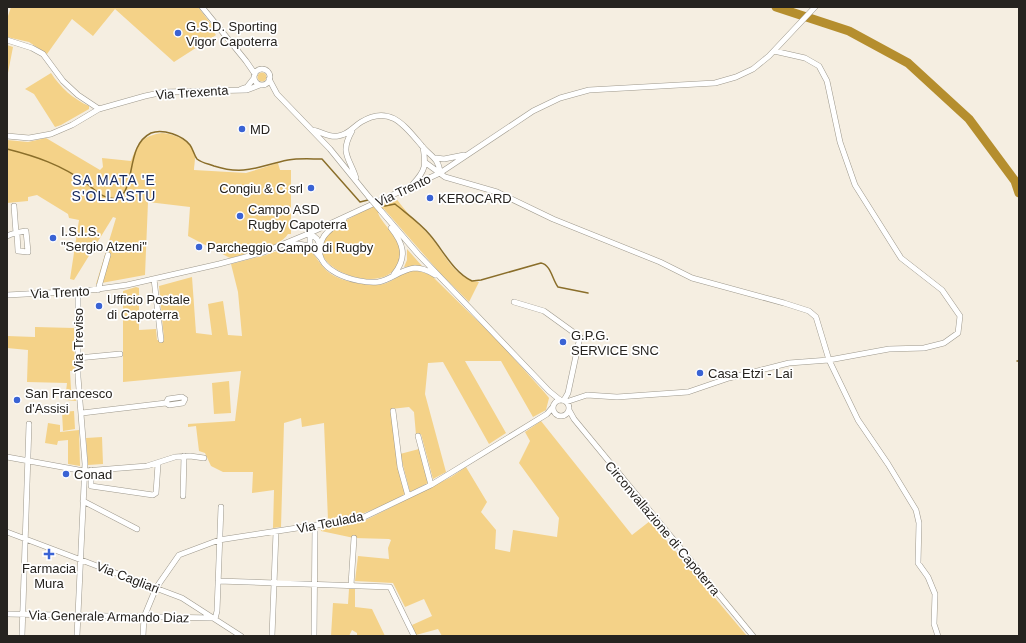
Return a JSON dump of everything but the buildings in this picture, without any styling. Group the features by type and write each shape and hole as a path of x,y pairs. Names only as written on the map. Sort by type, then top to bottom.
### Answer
{"street":[{"path":"202,7 246,61 256,82 277,94 312,130 356,180 386,218 451,289 550,391 555,414"},
{"name":"Via Trento","path":"7,295 98,290 219,264 272,249 310,233 440,172 533,111 560,98 589,90 715,84 736,77 753,69 774,51 815,7"},
{"path":"7,40 32,48 43,54 63,81 78,95 99,109"},
{"path":"563,400 587,395 617,397 688,392 729,378 790,363 829,360 889,349 924,348 944,343 958,333 960,316 942,290 901,258 855,185 840,142 827,81 820,66 805,58 774,51"},
{"path":"246,61 260,70 267,71 269,79 277,94"},
{"path":"238,89 246,87 260,70"},
{"path":"262,85 269,79"},
{"name":"Via Trexenta","path":"7,136 29,138 51,134 72,125 99,109 134,98 164,92 238,89 248,90 262,85"},
{"path":"312,130 331,137 339,136 346,134 368,118 377,116 394,118 408,127 423,147 436,158 439,164 440,172"},
{"path":"354,128 348,137 346,151 348,164 356,176 356,180"},
{"path":"411,186 419,178 426,163 423,147"},
{"path":"436,158 451,158 468,154"},
{"path":"426,163 434,170 440,172 445,178 497,192 553,219 660,262 692,278 809,311 816,317 829,360 858,420 888,464 916,510 919,523 918,563 928,577 935,594 934,624 938,636"},
{"path":"7,236 16,233 14,206"},
{"path":"320,245 326,234 349,215"},
{"path":"386,218 388,225 400,240 403,248 402,262 393,276"},
{"path":"310,233 317,239 320,245 322,259"},
{"path":"310,233 310,246"},
{"path":"272,249 277,250 292,244 310,246 331,271 341,276 373,282 380,282 410,269 424,269 431,272 451,289"},
{"path":"98,290 108,255"},
{"path":"154,279 161,340"},
{"name":"Via Treviso","path":"77,636 79,559 84,471 78,358 78,292"},
{"path":"514,302 544,311 580,337 568,393 563,400 553,406 547,414"},
{"path":"78,358 120,354"},
{"name":"Circonvallazione di Capoterra","path":"550,391 563,400 574,419 753,636"},
{"path":"564,416 573,399"},
{"path":"82,413 166,403"},
{"path":"393,411 400,467 408,496"},
{"path":"547,414 555,414 574,419"},
{"name":"Via Teulada","path":"143,636 144,617 156,588 179,555 219,540 362,518 431,485 547,414"},
{"path":"22,636 24,539 29,424"},
{"path":"418,436 431,485"},
{"path":"7,457 84,471 147,466 184,456 204,458"},
{"path":"183,496 184,456"},
{"path":"91,470 91,486 153,495 156,492 158,464"},
{"path":"83,501 137,529"},
{"path":"213,619 217,611 221,507"},
{"path":"314,636 315,526"},
{"name":"Via Cagliari","path":"7,532 182,598 242,636"},
{"path":"272,636 276,532"},
{"path":"351,585 354,538"},
{"path":"218,581 391,587 414,636"},
{"name":"Via Generale Armando Diaz","path":"7,614 213,619"}],"shaded area":[{"path":"11,7 198,7 215,29 213,31 216,35 174,62 115,9 93,36 72,19 47,54 29,42 7,37 7,19"},
{"path":"7,45 13,47 7,78"},
{"path":"51,73 67,92 89,106 89,109 55,127 34,94 25,89"},
{"path":"260,73 264,73 266,77 264,81 260,81 258,79 258,75"},
{"path":"162,133 178,137 188,143 194,152 194,170 246,173 278,163 280,170 291,170 291,234 288,234 284,239 270,247 253,253 230,258 188,236 190,207 148,202 145,275 96,284 116,218 113,217 74,280 70,279 79,220 69,218 68,214 37,195 28,197 28,201 7,203 7,140 28,142 46,138 100,170 103,167 102,158 131,161 136,149 145,138"},
{"path":"395,197 428,234 456,270 470,280 479,282 469,302 440,273 384,209 378,213 380,218 396,238 402,255 391,273 379,278 364,279 349,275 336,269 326,260 321,250 324,239 329,233 346,220"},
{"path":"288,247 305,247 312,252 330,273 341,279 354,282 381,285 407,272 414,271 432,276 500,343 545,393 549,398 546,410 533,417 501,361 465,361 506,433 489,444 443,362 428,363 425,394 446,472 433,479 421,434 416,435 414,412 409,407 391,409 397,462 405,494 368,512 328,520 324,423 302,427 301,418 284,423 281,527 273,528 274,490 252,493 253,472 223,472 211,466 205,453 199,451 196,426 188,427 188,424 235,421 241,371 123,382 123,291 136,287 139,288 139,330 156,329 157,340 164,339 159,286 192,277 196,333 212,335 208,304 223,301 228,335 242,336 238,292 231,264 266,255"},
{"path":"407,249 422,266 404,267 407,260"},
{"path":"35,327 74,328 75,371 70,371 71,389 75,390 76,401 65,400 67,383 27,382 28,350 7,348 7,336 35,337"},
{"path":"229,381 231,413 214,414 212,383"},
{"path":"74,411 75,429 63,431 62,412"},
{"path":"541,421 632,535 650,521 747,636 442,636 438,629 416,635 412,625 432,616 424,599 405,607 393,583 355,581 358,556 389,559 388,548 391,540 354,538 321,531 321,527 353,524 368,519 451,477 466,467 487,502 481,512 496,530 495,549 510,552 513,530 557,537 559,518 519,463 530,441 525,432"},
{"path":"48,423 60,425 60,432 79,430 80,466 68,464 68,440 58,441 57,445 45,443"},
{"path":"102,437 103,464 88,465 86,438"},
{"path":"419,449 428,483 410,492 400,454"},
{"path":"349,589 355,589 355,607 372,609 385,636 357,636 357,633 352,630 349,636 331,636 333,603 348,604"}],"waterway":[{"path":"776,7 849,31 908,63 969,119 1015,181 1019,193"},
{"path":"7,149 38,158 58,166 104,196 118,199 124,193 128,185 134,156 143,139 151,133 167,132 178,136 187,142 197,159 225,169 252,169 292,159 322,159 360,202 368,200"},
{"path":"380,205 385,206 395,204 422,226 459,272 472,281 481,280 541,263 547,266 558,287 588,293"}],"place":[{"name":"G.S.D. Sporting Vigor Capoterra","path":"178,33"},
{"name":"MD","path":"242,129"},
{"name":"Congiu & C srl","path":"311,188"},
{"name":"KEROCARD","path":"430,198"},
{"name":"Campo ASD Rugby Capoterra","path":"240,216"},
{"name":"I.S.I.S. \"Sergio Atzeni\"","path":"53,238"},
{"name":"Parcheggio Campo di Rugby","path":"199,247"},
{"name":"Ufficio Postale di Capoterra","path":"99,306"},
{"name":"G.P.G. SERVICE SNC","path":"563,342"},
{"name":"Casa Etzi - Lai","path":"700,373"},
{"name":"San Francesco d'Assisi","path":"17,400"},
{"name":"Conad","path":"66,474"},
{"name":"Farmacia Mura","path":"49,554"}],"district":[{"name":"SA MATA 'E S'OLLASTU","path":"114,188"}]}
